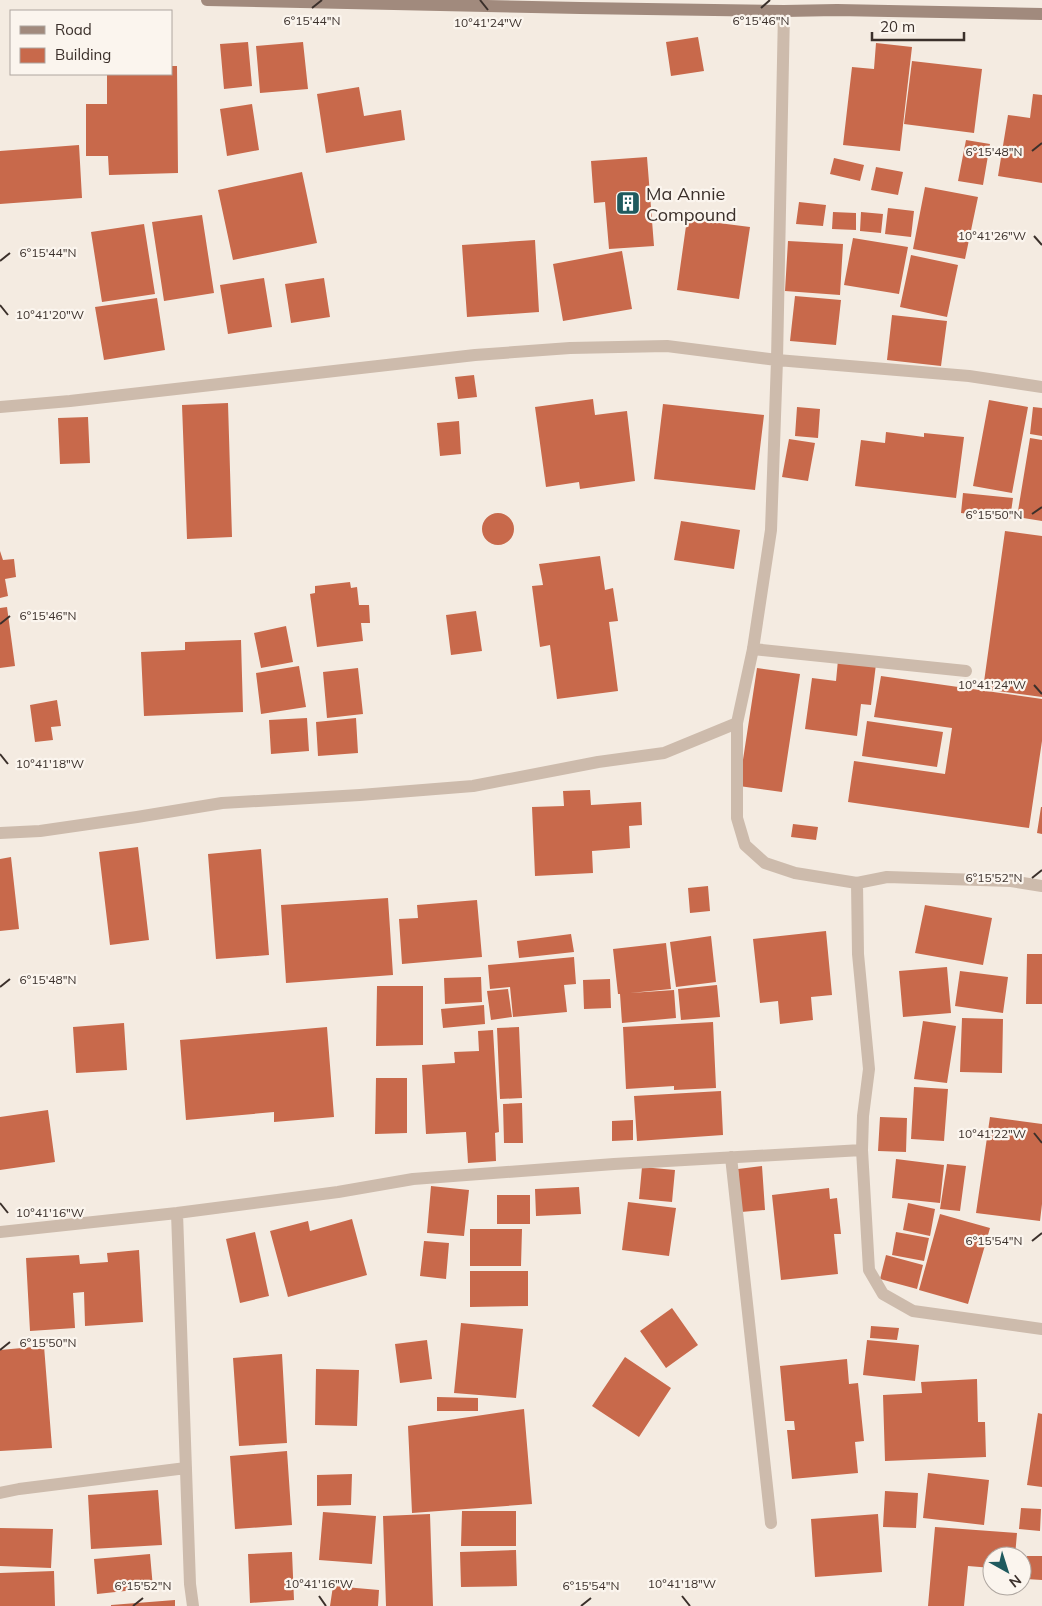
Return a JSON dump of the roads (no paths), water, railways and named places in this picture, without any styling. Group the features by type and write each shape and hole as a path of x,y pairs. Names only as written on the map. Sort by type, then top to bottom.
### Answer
{"street":[{"path":"207,0 580,4 784,11 837,5 1042,14"},
{"path":"784,11 777,360 771,530 753,649 737,723 737,818 745,845 766,863 796,873 857,883 887,877 1012,881 1042,886"},
{"path":"0,407 70,401 475,355 570,348 667,346 777,360 969,376 1042,387"},
{"path":"753,649 966,671"},
{"path":"0,833 40,831 222,803 472,786 598,762 664,753 737,723"},
{"path":"857,883 858,954 869,1069 863,1116 862,1150 869,1270 883,1294 913,1311 1042,1329"},
{"path":"0,1232 338,1192 413,1179 614,1164 862,1150"},
{"path":"731,1157 771,1523"},
{"path":"177,1212 190,1584 193,1606"},
{"path":"0,1493 186,1468"}],"place":[{"name":"Ma Annie Compound","path":"628,203"}]}
